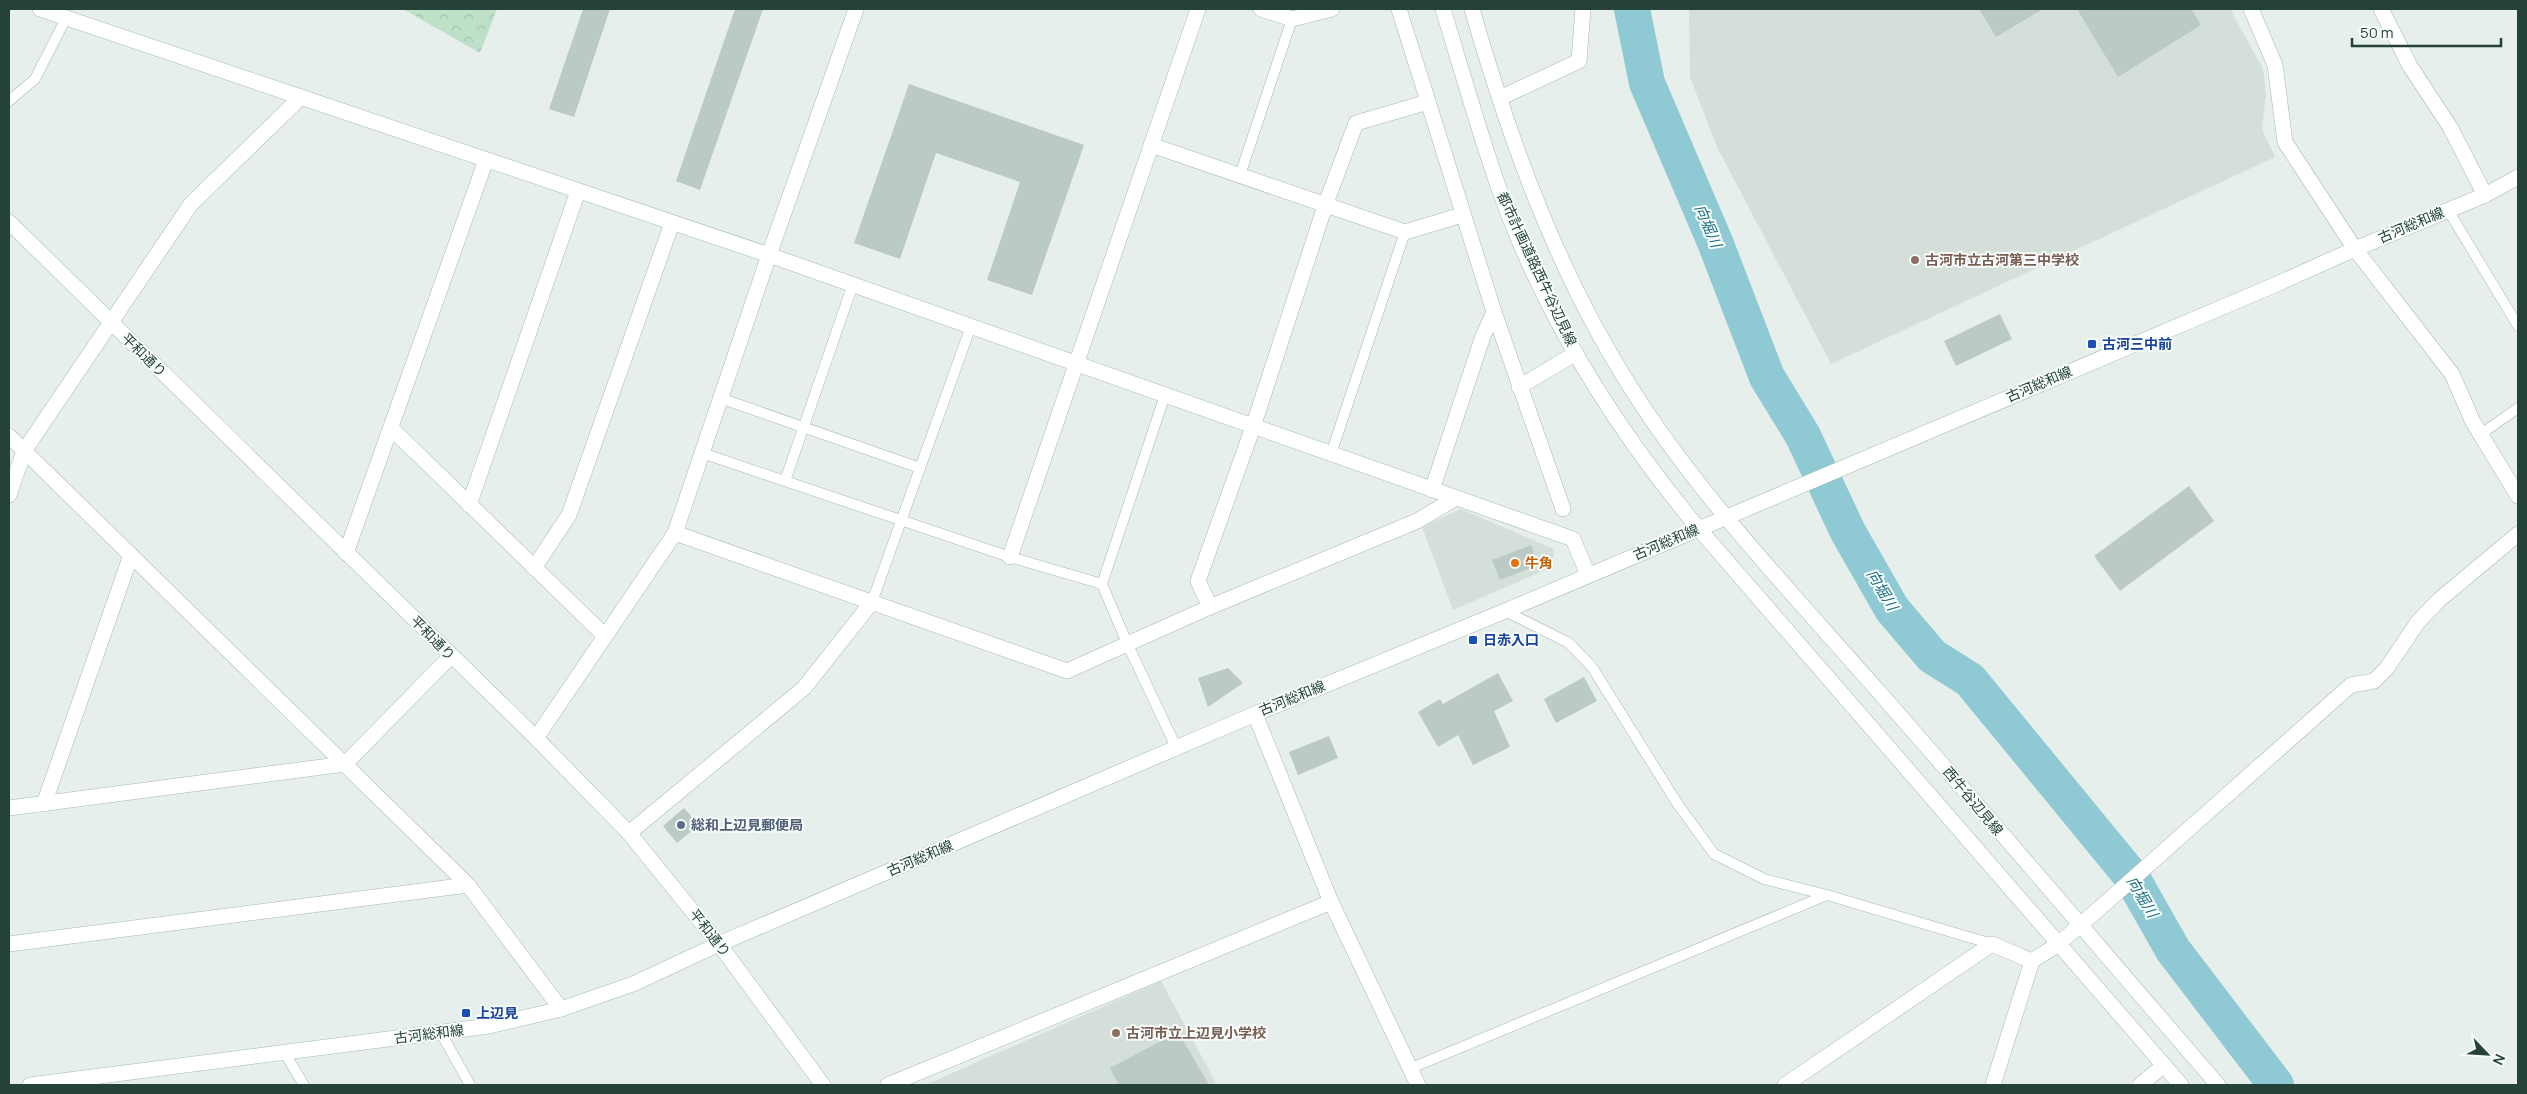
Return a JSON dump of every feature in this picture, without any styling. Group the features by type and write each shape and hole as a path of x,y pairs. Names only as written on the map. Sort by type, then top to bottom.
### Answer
{"street":[{"path":"40,9 769,255 1432,490 1573,538 1588,575"},
{"path":"536,738 675,533 769,255 856,9"},
{"path":"1010,557 1198,9"},
{"path":"1261,9 1292,19 1332,9"},
{"path":"1399,9 1462,215 1519,387 1563,509"},
{"name":"都市計画道路西牛谷辺見線","path":"1443,9 1499,187 1540,282 1605,405 1638,452 1699,529"},
{"name":"都市計画道路西牛谷辺見線","path":"1472,9 1525,174 1570,278 1630,386 1663,436 1728,517"},
{"path":"1500,98 1579,61 1583,9"},
{"path":"2251,9 2275,65 2285,142 2355,248 2452,374 2481,434 2518,496"},
{"path":"2381,9 2410,66 2450,127 2484,195"},
{"path":"9,495 24,451 191,204 301,97"},
{"path":"1210,607 1198,580 1254,427 1325,206 1356,123 1428,102"},
{"path":"1151,145 1405,232 1462,215"},
{"path":"346,553 486,160"},
{"name":"古河総和線","path":"30,1085 489,1026 561,1009 633,984 719,944 1176,747 1505,611 2270,287 2355,248 2484,195 2518,177"},
{"path":"469,505 578,192"},
{"name":"平和通り","path":"9,222 536,738 629,833 719,944 823,1085"},
{"path":"534,568 569,515 672,223"},
{"path":"1432,490 1483,336 1494,312"},
{"path":"1519,387 1576,353"},
{"path":"391,428 605,636"},
{"path":"9,436 468,885 561,1009"},
{"path":"675,533 1067,671 1210,607 1417,521 1456,498"},
{"name":"西牛谷辺見線","path":"1728,517 2218,1085"},
{"name":"西牛谷辺見線","path":"1699,529 2057,945 2181,1085"},
{"path":"1993,1085 2032,960 2057,945 2351,685 2374,681 2387,668 2418,622 2439,600 2518,534"},
{"path":"44,804 131,555"},
{"path":"629,833 804,688 872,602"},
{"path":"9,808 345,764 451,656"},
{"path":"1255,714 1331,902 1418,1085"},
{"path":"9,944 468,885"},
{"path":"888,1085 1331,902"},
{"path":"1785,1085 1992,944 2032,960"},
{"path":"2140,1085 2164,1065"}],"lane":[{"path":"9,101 35,79 66,18"},
{"path":"1240,175 1292,19"},
{"path":"2448,210 2518,326"},
{"path":"1331,454 1405,232"},
{"path":"785,481 853,284"},
{"path":"872,602 971,326"},
{"path":"1164,395 1102,584 1127,644 1176,747"},
{"path":"720,398 920,468"},
{"path":"2481,434 2518,408"},
{"path":"702,453 1010,557 1102,584"},
{"path":"1505,611 1569,644 1592,667 1677,804 1714,854 1764,879 1827,894 1992,944"},
{"path":"1409,1069 1827,894"},
{"path":"441,1033 470,1085"},
{"path":"284,1052 304,1085"}],"shaded area":[{"name":"古河市立古河第三中学校","path":"1689,9 2230,9 2263,69 2266,93 2262,129 2275,157 1831,364 1717,147 1690,77"},
{"path":"1461,509 1554,549 1552,567 1453,610 1422,527"},
{"name":"古河市立上辺見小学校","path":"1161,981 1217,1085 925,1085"}],"green space":[{"path":"403,9 497,9 480,53"}],"building":[{"path":"583,9 610,9 574,117 549,109"},
{"path":"735,9 763,9 700,190 676,181"},
{"path":"1979,9 2043,9 1996,37"},
{"path":"2077,9 2191,9 2201,25 2118,77"},
{"path":"909,84 1084,145 1032,295 987,280 1020,182 936,153 900,259 854,243"},
{"path":"2000,314 2012,339 1956,366 1944,341"},
{"path":"2189,486 2214,521 2120,591 2094,556"},
{"name":"牛角","path":"1531,545 1538,565 1500,580 1492,560"},
{"path":"1228,668 1243,683 1208,707 1198,678"},
{"path":"1498,673 1513,701 1494,711 1510,747 1473,765 1458,735 1438,747 1418,712 1440,699 1443,704"},
{"path":"1584,677 1597,701 1556,723 1544,699"},
{"path":"1329,736 1338,758 1298,775 1289,752"},
{"path":"684,808 699,825 677,843 663,826"},
{"path":"1178,1032 1209,1085 1119,1085 1110,1068"}],"waterway":[{"name":"向堀川","path":"1632,9 1647,83 1715,242 1767,377 1803,436 1848,532 1892,609 1932,656 1970,680 2131,876 2173,950 2276,1085"}],"place":[{"name":"古河市立古河第三中学校","path":"1915,260"},
{"name":"古河三中前","path":"2092,344"},
{"name":"牛角","path":"1515,563"},
{"name":"日赤入口","path":"1473,640"},
{"name":"総和上辺見郵便局","path":"681,825"},
{"name":"上辺見","path":"466,1013"},
{"name":"古河市立上辺見小学校","path":"1116,1033"}]}
